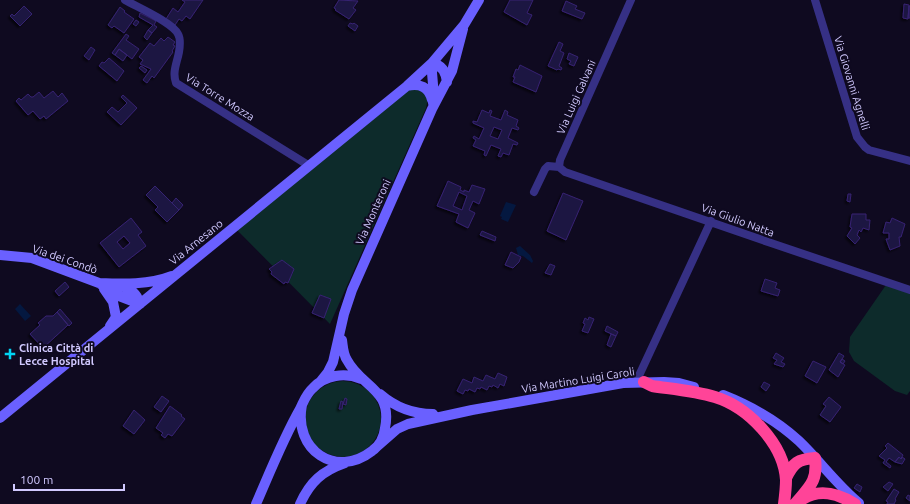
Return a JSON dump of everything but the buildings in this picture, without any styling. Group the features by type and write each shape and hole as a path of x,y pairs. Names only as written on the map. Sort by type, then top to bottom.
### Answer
{"highway":[{"path":"640,382 652,386 716,397 732,404 743,412 766,433 782,462 786,478 784,504"},
{"path":"786,478 794,464 806,459 815,458 816,474 813,482 795,504"},
{"path":"795,504 807,496 822,492 838,495 855,504"}],"main road":[{"name":"Via Monteroni","path":"407,86 432,63 464,25 479,0"},
{"name":"Via Monteroni","path":"256,504 285,437 309,392 328,372 333,362 341,326 352,290 432,106 446,82 455,61 464,25"},
{"name":"Via Monteroni","path":"432,63 431,70 434,85 432,106"},
{"path":"432,63 437,64 442,68 446,75 446,82"},
{"path":"407,86 414,84 421,85 427,89 430,94 432,106"},
{"name":"Via Arnesano","path":"0,418 407,86"},
{"name":"Via dei Condò","path":"0,256 32,258 99,283 119,296 140,304"},
{"name":"Via dei Condò","path":"99,283 125,284 146,282 165,278 178,273"},
{"name":"Via dei Condò","path":"99,283 113,302 116,317 109,329"},
{"name":"Via Monteroni","path":"302,405 300,415 301,430 308,444 314,452 332,461 352,461 364,456 373,450 382,437 387,421 383,401 377,391 353,369 346,359 343,352 341,326"},
{"name":"Via Monteroni","path":"320,382 329,377 340,375 357,377 365,381"},
{"name":"Via Martino Luigi Caroli","path":"373,450 397,429 408,424 451,414 608,385 640,382 679,384 719,393 759,411 780,425 800,442 861,504"},
{"name":"Via Martino Luigi Caroli","path":"377,391 397,405 417,413 437,415 451,414"},
{"path":"300,504 314,481 324,472 352,461"}],"street":[{"name":"Via Torre Mozza","path":"125,0 134,2 174,28 180,41 174,77 176,83 308,166"},
{"name":"Via Luigi Galvani","path":"560,167 560,160 631,0"},
{"name":"Via Giovanni Agnelli","path":"815,0 857,137 869,150 910,161"},
{"path":"534,192 545,169 548,166 560,167"},
{"name":"Via Giulio Natta","path":"560,167 565,172 910,290"},
{"path":"640,382 711,221"}],"green space":[{"path":"421,88 428,98 426,108 330,324 236,229 409,89"},
{"path":"886,285 910,293 910,391 907,395 895,391 854,361 849,352 850,337"},
{"path":"335,381 351,381 364,387 375,398 381,411 379,434 364,451 351,457 335,457 322,451 307,434 305,427 305,411 311,398 328,383"}],"water":[{"path":"506,202 516,205 508,222 501,219 502,217 500,216"},
{"path":"520,246 530,255 533,261 532,263 523,256 518,255 516,248"},
{"path":"20,304 31,316 25,321 15,309"}],"place":[{"name":"Clinica Città di Lecce Hospital","path":"10,354"}]}
